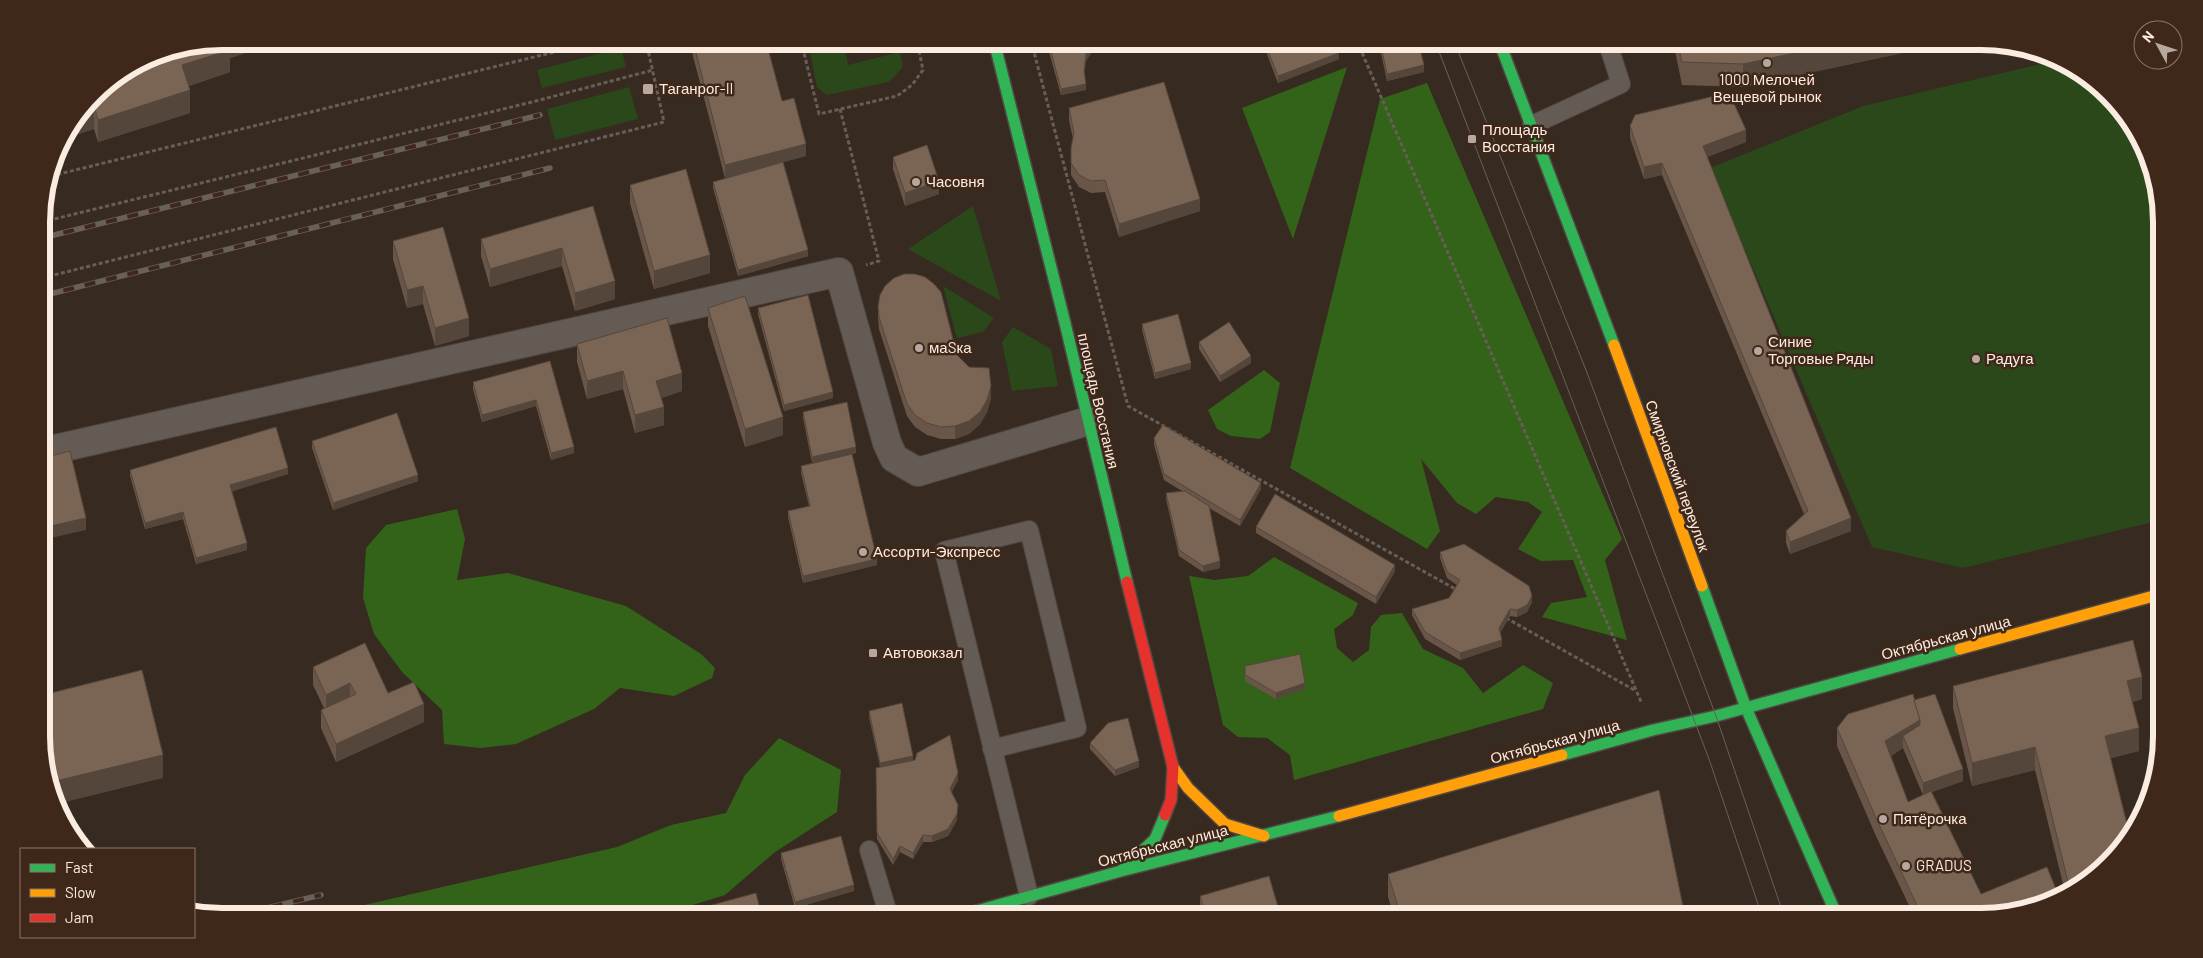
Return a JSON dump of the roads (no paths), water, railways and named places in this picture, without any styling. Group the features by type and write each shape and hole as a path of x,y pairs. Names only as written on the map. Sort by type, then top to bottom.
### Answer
{"main road":[{"name":"площадь Восстания","path":"996,50 1088,420 1149,679 1173,767 1171,800 1155,839 1121,871"},
{"name":"Смирновский переулок","path":"1503,50 1532,125 1746,708 1834,908"},
{"name":"Октябрьская улица","path":"987,908 1121,871 1266,836 1653,730 1746,708 2153,596"},
{"name":"площадь Восстания","path":"1173,767 1188,788 1225,824 1266,836"}],"street":[{"path":"50,450 839,272 887,443 894,458 918,472 1088,420"}],"lane":[{"path":"1532,125 1622,84 1610,50"},
{"path":"992,749 1077,728 1029,530 944,551 992,749 1029,896"},
{"path":"869,850 886,908"}],"tram line":[{"path":"1438,50 1709,759 1759,908"},
{"path":"1458,50 1586,370 1716,716 1781,908"}],"railway":[{"path":"50,236 540,115"},
{"path":"50,294 550,168"},
{"path":"267,908 321,895"}],"place":[{"name":"1000 Мелочей Вещевой рынок","path":"1767,63"},
{"name":"Таганрог-II","path":"648,89"},
{"name":"Площадь Восстания","path":"1472,139"},
{"name":"Часовня","path":"916,182"},
{"name":"маSка","path":"919,348"},
{"name":"Синие Торговые Ряды","path":"1758,351"},
{"name":"Радуга","path":"1976,359"},
{"name":"Ассорти-Экспресс","path":"863,552"},
{"name":"Автовокзал","path":"873,653"},
{"name":"Пятёрочка","path":"1883,819"},
{"name":"GRADUS","path":"1906,866"}]}
